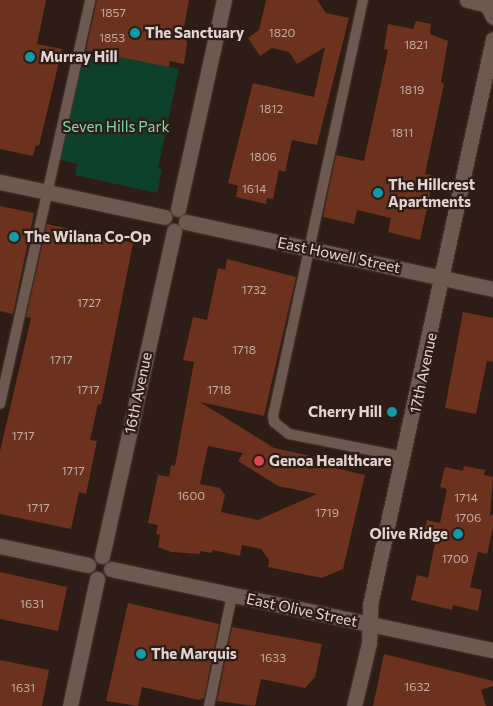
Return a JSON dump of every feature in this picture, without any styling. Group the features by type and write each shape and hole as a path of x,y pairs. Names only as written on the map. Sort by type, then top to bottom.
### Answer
{"street":[{"name":"16th Avenue","path":"102,556 179,220 224,0"},
{"path":"467,0 491,7"},
{"name":"17th Avenue","path":"354,706 370,625 370,605 404,458 493,39"},
{"path":"0,182 164,217 170,210 179,220"},
{"name":"East Howell Street","path":"179,220 493,288"},
{"path":"0,546 88,564"},
{"path":"102,556 110,563 111,569 106,577 98,579 90,574 88,564 94,557 102,556"},
{"name":"East Olive Street","path":"111,569 493,650"},
{"path":"70,706 98,579"}],"lane":[{"path":"0,404 90,0"},
{"path":"363,0 273,415 274,422 289,434 404,458"},
{"path":"209,706 232,595"}],"green space":[{"name":"Seven Hills Park","path":"82,48 179,69 158,168 162,170 157,193 75,175 77,164 57,159"}],"building":[{"path":"0,0 46,0 37,44 62,49 39,146 36,145 33,156 0,149"},
{"name":"The Sanctuary","path":"97,0 189,0 182,37 186,38 187,44 184,64 170,61 169,67 86,50"},
{"path":"266,0 317,0 326,13 349,18 317,145 292,140 285,172 279,170 273,199 267,198 266,204 236,197 238,186 228,183 253,83 314,97 325,47 297,64 289,52 272,48 260,56 248,38 259,30"},
{"path":"416,21 431,24 430,34 448,41 441,82 444,84 425,174 434,176 420,240 388,232 391,218 357,210 354,224 323,217 336,155 364,161 388,50 384,49 388,24 413,29"},
{"name":"The Wilana Co-Op","path":"0,206 34,213 13,314 0,311"},
{"path":"47,224 133,243 101,405 98,404 90,440 97,441 86,494 79,492 71,529 0,514 0,451 31,318 26,317"},
{"path":"227,259 296,277 264,416 200,402 274,448 320,458 318,464 365,475 343,569 322,578 268,567 269,560 261,549 242,545 240,556 213,550 212,553 200,551 200,554 171,552 158,547 160,535 156,534 158,525 148,523 158,475 169,477 171,465 175,466 194,362 183,360 193,317 207,320 218,268 225,270","holes":["208,446 243,453 238,461 278,486 317,494 258,520 221,512 225,495 220,488 200,484"]},
{"path":"463,312 493,318 493,362 487,361 476,414 445,408"},
{"name":"Olive Ridge","path":"464,466 485,470 484,475 493,477 490,515 493,515 493,527 487,554 478,552 470,587 482,590 478,611 453,605 452,610 411,600 417,575 428,578 435,543 422,540 427,520 440,523 447,489 440,487 445,467 463,471"},
{"path":"0,572 67,587 58,631 0,619"},
{"name":"The Marquis","path":"128,603 219,624 204,698 199,700 142,687 138,706 106,701"},
{"path":"232,627 322,644 315,677 305,688 261,679 255,706 217,701"},
{"path":"384,654 493,681 493,686 481,690 486,706 373,706"},
{"path":"0,660 49,670 42,706 0,706"}],"place":[{"name":"The Sanctuary","path":"135,33"},
{"name":"Murray Hill","path":"30,57"},
{"name":"The Hillcrest Apartments","path":"378,193"},
{"name":"The Wilana Co-Op","path":"14,237"},
{"name":"Cherry Hill","path":"392,412"},
{"name":"Genoa Healthcare","path":"259,461"},
{"name":"Olive Ridge","path":"458,534"},
{"name":"The Marquis","path":"141,654"}]}
